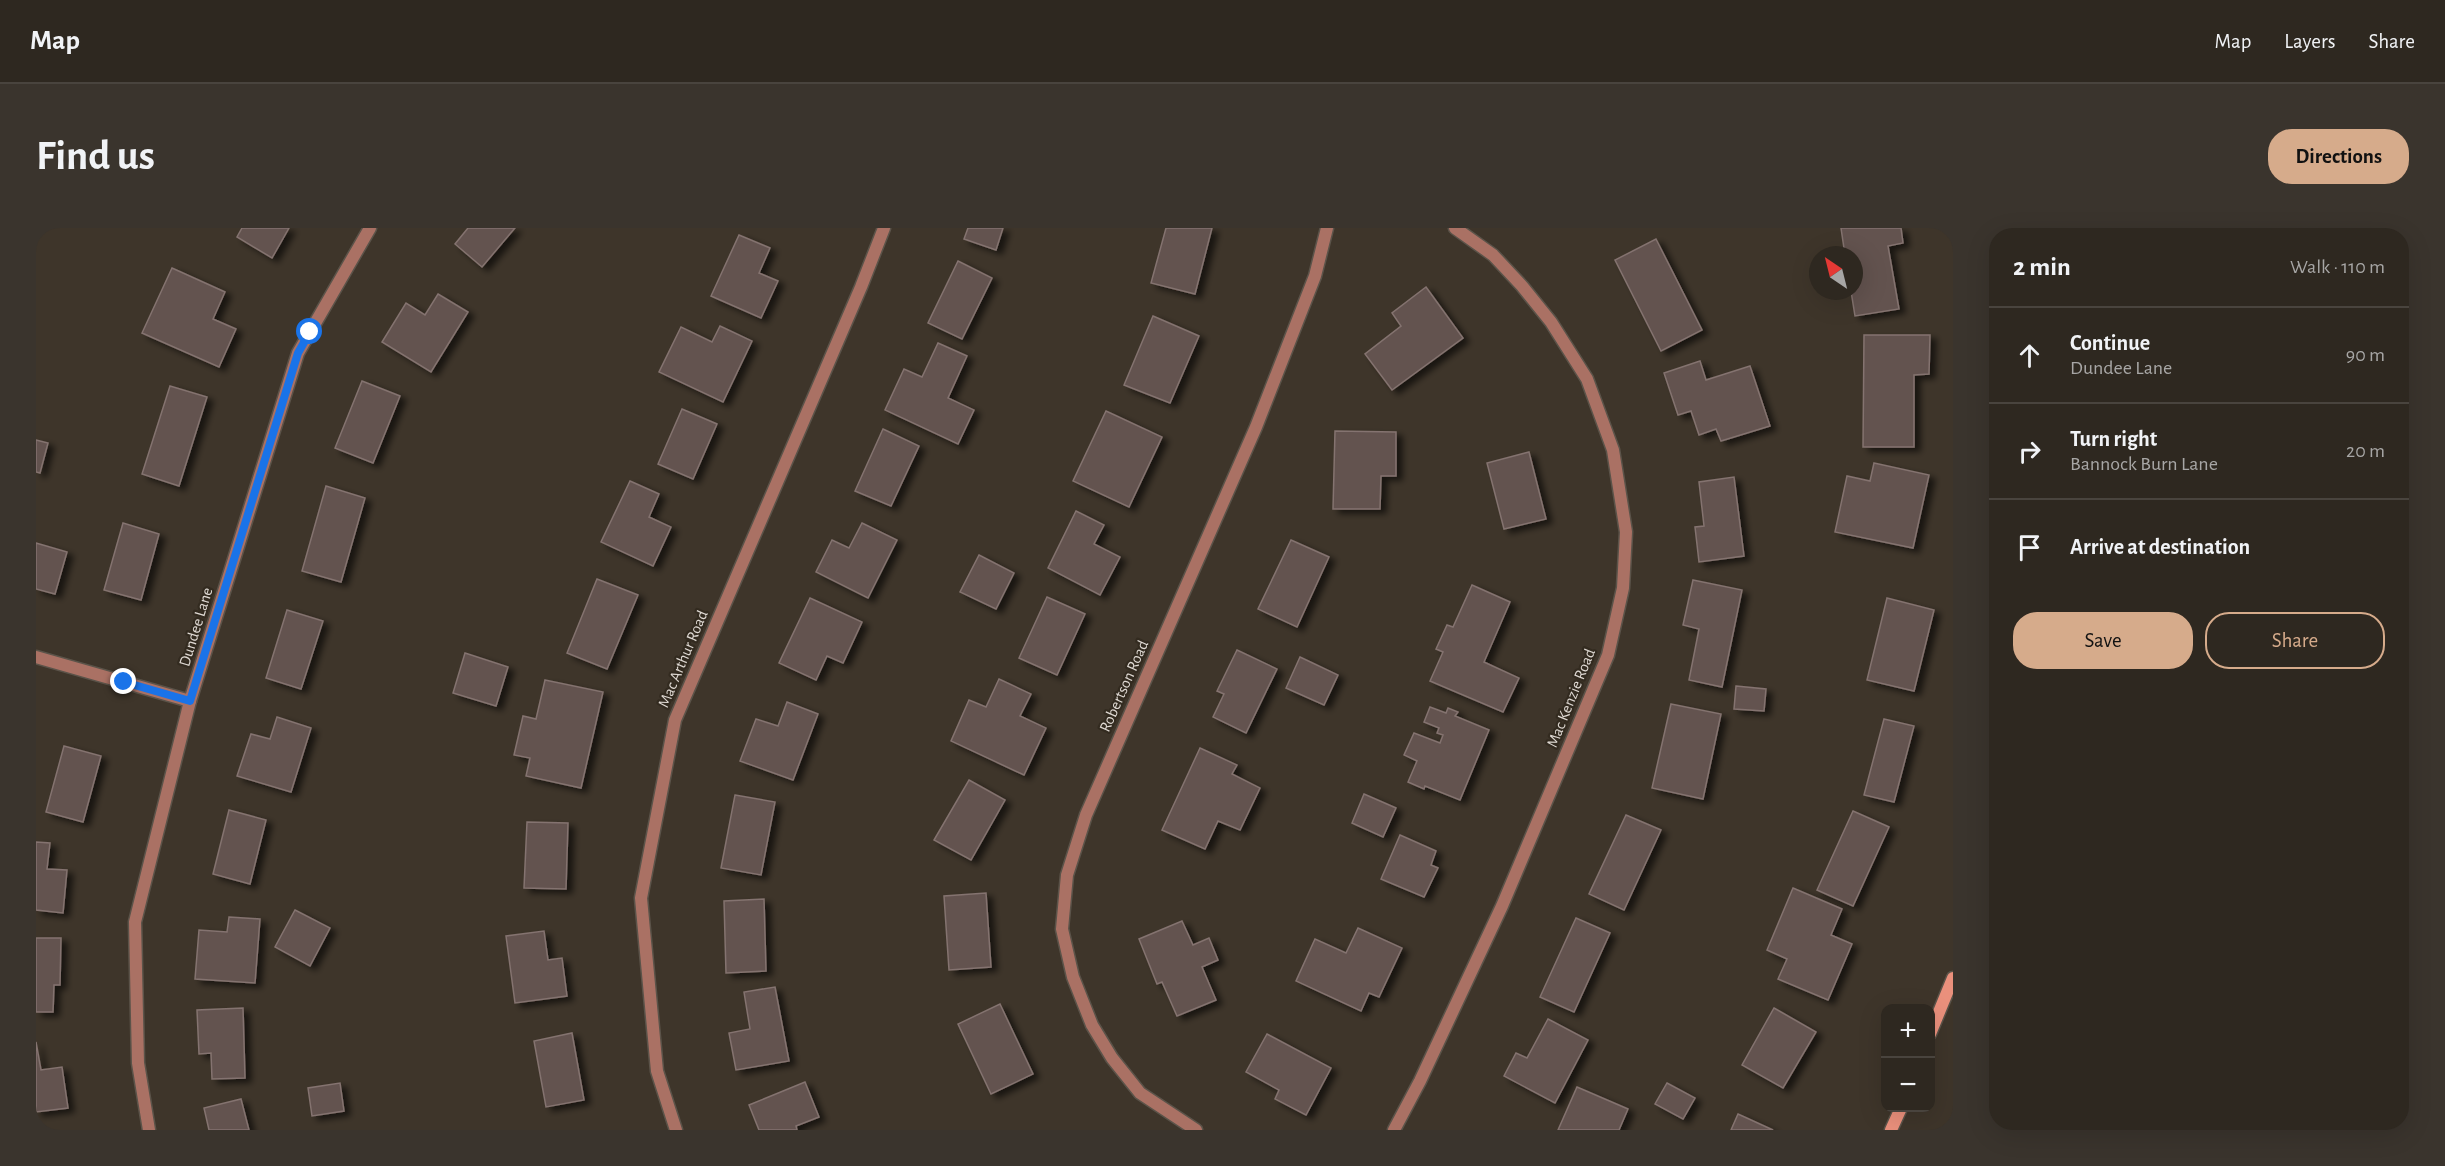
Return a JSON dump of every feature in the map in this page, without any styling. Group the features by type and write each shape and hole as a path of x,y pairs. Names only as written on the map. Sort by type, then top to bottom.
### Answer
{"main road":[{"path":"1935,1022 1953,978"},
{"path":"1891,1130 1898,1112"}],"street":[{"name":"Dundee Lane","path":"149,1130 138,1063 135,922 190,701 298,353 370,228"},
{"name":"Mac Arthur Road","path":"676,1130 657,1071 641,898 675,720 861,287 884,228"},
{"name":"Robertson Road","path":"1196,1130 1140,1093 1112,1058 1092,1024 1074,977 1062,929 1067,875 1086,815 1256,427 1316,276 1327,228"},
{"name":"Mac Kenzie Road","path":"1394,1130 1420,1081 1502,906 1608,655 1623,588 1626,532 1613,450 1587,379 1551,322 1522,286 1493,255 1455,228"},
{"path":"36,657 190,701"}],"building":[{"path":"242,228 289,228 272,258 237,237"},
{"path":"468,228 515,228 482,267 455,244"},
{"path":"968,228 1003,228 996,250 964,239"},
{"path":"1166,228 1212,228 1195,294 1151,283"},
{"path":"1841,228 1901,228 1903,243 1888,246 1899,309 1855,316 1852,300 1863,300 1863,246 1844,246"},
{"path":"739,235 770,248 759,273 778,281 761,318 711,296"},
{"path":"1656,239 1702,330 1661,351 1615,260"},
{"path":"958,261 992,278 962,339 928,323"},
{"path":"172,268 225,292 213,319 236,329 219,367 142,333"},
{"path":"1426,287 1463,338 1392,390 1365,354 1401,326 1392,313"},
{"path":"438,294 468,312 431,372 382,342 406,303 425,315"},
{"path":"1153,316 1199,336 1170,403 1124,385"},
{"path":"720,326 752,341 723,402 659,372 681,327 712,342"},
{"path":"1864,335 1930,335 1929,374 1914,375 1914,447 1863,447"},
{"path":"938,343 967,356 948,398 974,410 958,444 885,410 904,369 922,377"},
{"path":"1700,361 1706,380 1750,366 1770,426 1721,441 1716,429 1699,435 1691,411 1678,415 1664,373"},
{"path":"362,381 400,396 373,463 335,448"},
{"path":"170,386 207,397 179,486 142,474"},
{"path":"682,409 717,424 693,479 658,464"},
{"path":"1106,411 1162,437 1129,507 1073,481"},
{"path":"883,429 919,446 891,506 855,491"},
{"path":"1335,431 1396,432 1396,476 1381,476 1380,509 1333,509"},
{"path":"36,440 48,443 40,473 36,472"},
{"path":"1529,452 1546,519 1504,529 1487,463"},
{"path":"1874,463 1929,475 1913,548 1835,532 1847,476 1870,481"},
{"path":"1734,477 1744,556 1699,562 1695,527 1704,526 1699,482"},
{"path":"630,481 659,494 649,517 671,527 653,566 601,542"},
{"path":"326,486 365,498 341,582 302,571"},
{"path":"1076,511 1104,525 1094,544 1120,557 1100,595 1048,568"},
{"path":"123,523 159,534 141,600 104,590"},
{"path":"862,523 897,540 868,598 816,572 832,540 849,548"},
{"path":"1291,540 1329,557 1297,627 1258,609"},
{"path":"36,543 67,552 55,594 36,589"},
{"path":"979,555 1014,573 996,609 960,592"},
{"path":"597,579 638,595 607,669 567,653"},
{"path":"1693,580 1742,590 1722,687 1689,680 1699,629 1683,625"},
{"path":"1472,585 1510,602 1484,662 1519,678 1503,712 1430,681 1443,652 1436,649 1447,625 1453,627"},
{"path":"1047,597 1085,614 1057,675 1019,658"},
{"path":"810,598 862,622 843,663 827,656 816,680 779,663"},
{"path":"1887,598 1934,610 1914,691 1867,680"},
{"path":"287,610 323,621 301,689 266,678"},
{"path":"1237,650 1277,669 1246,733 1213,717 1224,694 1217,691"},
{"path":"465,653 508,667 496,706 453,693"},
{"path":"1300,657 1338,675 1324,705 1286,688"},
{"path":"999,679 1031,694 1020,716 1046,728 1024,775 951,741 969,700 986,707"},
{"path":"545,680 603,692 581,788 526,776 530,758 514,755 523,716 536,719"},
{"path":"1736,686 1766,689 1764,711 1734,709"},
{"path":"787,702 818,714 793,780 740,761 756,719 778,726"},
{"path":"1671,704 1721,714 1703,799 1652,788"},
{"path":"1430,707 1446,713 1448,708 1458,712 1455,716 1489,730 1460,800 1408,782 1417,761 1404,755 1414,733 1440,743 1443,735 1437,733 1439,728 1424,722"},
{"path":"277,717 311,728 291,792 237,776 251,734 270,739"},
{"path":"1884,719 1914,726 1894,802 1864,795"},
{"path":"64,746 101,756 83,822 46,812"},
{"path":"1200,748 1237,765 1232,774 1260,788 1240,830 1218,821 1205,849 1162,830"},
{"path":"969,780 1005,800 971,860 934,840"},
{"path":"1364,794 1396,808 1383,837 1352,823"},
{"path":"735,795 775,802 761,875 721,868"},
{"path":"229,810 266,820 250,884 213,874"},
{"path":"1853,811 1889,827 1853,906 1817,890"},
{"path":"1626,815 1661,830 1624,910 1589,894"},
{"path":"527,822 568,823 566,889 524,888"},
{"path":"1400,835 1436,851 1431,865 1438,868 1424,897 1381,879"},
{"path":"36,842 50,843 47,869 67,870 63,913 36,910"},
{"path":"1793,888 1842,909 1831,935 1852,944 1828,1000 1778,979 1787,959 1767,950"},
{"path":"986,893 991,967 949,970 944,896"},
{"path":"764,899 766,971 726,973 724,901"},
{"path":"295,910 330,928 310,966 275,947"},
{"path":"229,917 260,919 255,983 195,979 199,930 227,932"},
{"path":"1576,918 1610,933 1574,1012 1540,997"},
{"path":"1182,921 1193,945 1209,938 1218,960 1202,967 1216,1000 1177,1016 1162,982 1157,984 1139,939"},
{"path":"1358,928 1402,948 1379,997 1369,993 1361,1011 1296,981 1315,939 1346,953"},
{"path":"544,931 548,960 562,958 567,996 515,1003 506,936"},
{"path":"36,938 61,938 60,985 54,985 53,1012 36,1012"},
{"path":"775,987 789,1061 736,1070 729,1033 750,1029 744,992"},
{"path":"1000,1004 1033,1074 991,1094 958,1024"},
{"path":"243,1008 245,1078 212,1079 211,1053 199,1054 197,1010"},
{"path":"1774,1008 1816,1032 1783,1088 1742,1065"},
{"path":"1548,1019 1588,1040 1555,1103 1504,1076 1516,1053 1527,1058"},
{"path":"572,1033 584,1100 546,1107 534,1041"},
{"path":"1267,1034 1331,1068 1306,1115 1275,1099 1279,1090 1246,1072"},
{"path":"36,1042 41,1070 62,1067 68,1108 36,1112"},
{"path":"805,1082 819,1117 796,1126 797,1130 759,1130 749,1105"},
{"path":"340,1083 344,1111 312,1116 308,1088"},
{"path":"1667,1083 1695,1098 1683,1119 1655,1104"},
{"path":"1577,1087 1628,1109 1619,1130 1558,1130"},
{"path":"241,1099 249,1130 209,1130 204,1108"},
{"path":"1738,1114 1773,1130 1731,1130"}],"route":[{"path":"124,682 190,701 298,353 310,332"}]}
